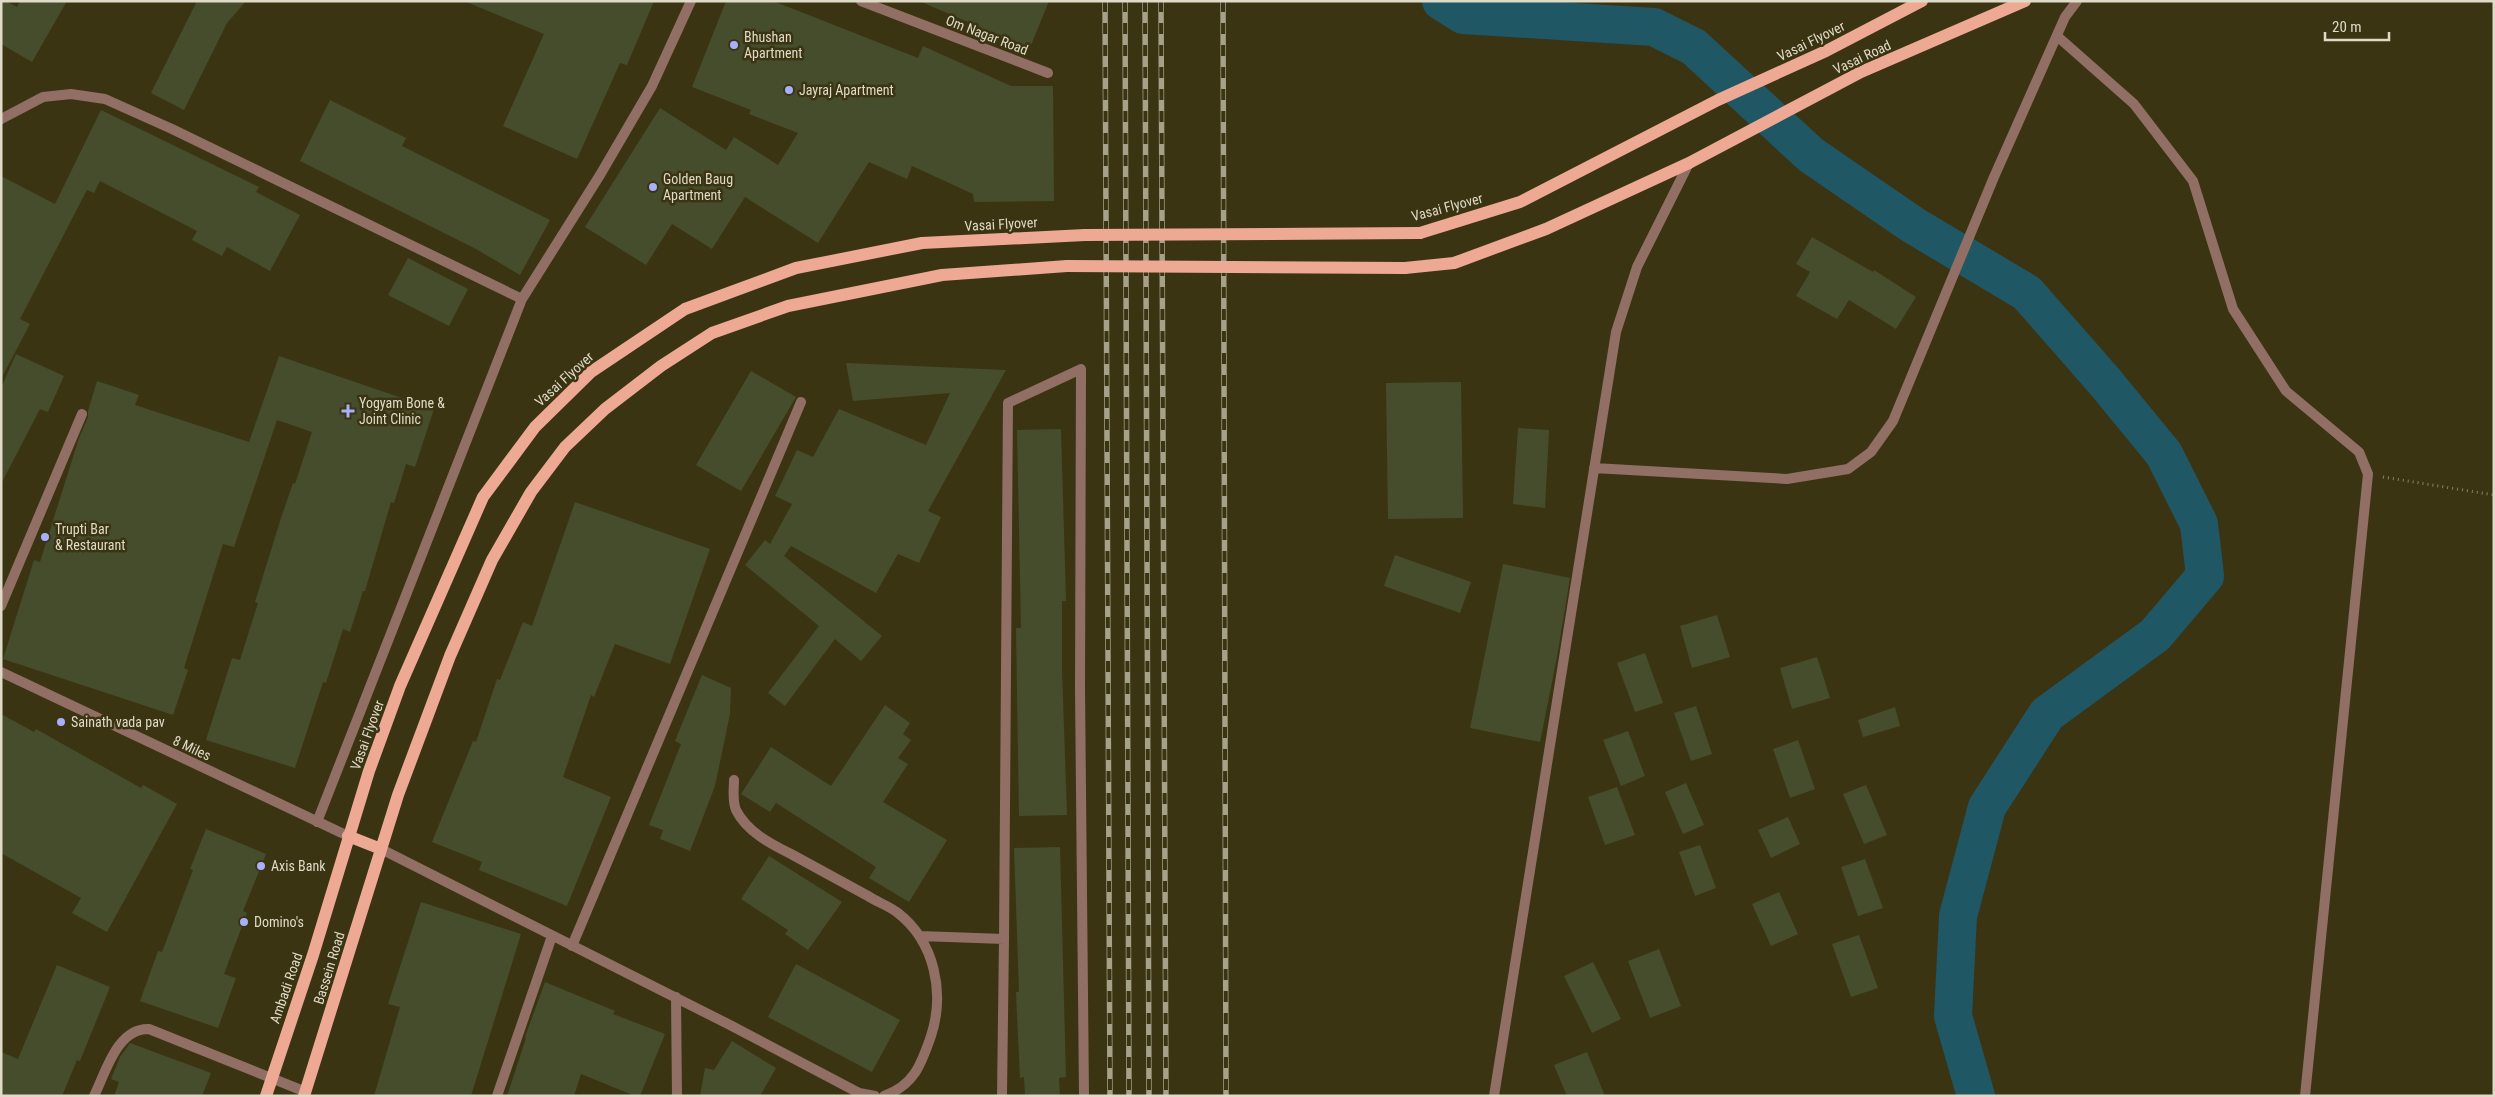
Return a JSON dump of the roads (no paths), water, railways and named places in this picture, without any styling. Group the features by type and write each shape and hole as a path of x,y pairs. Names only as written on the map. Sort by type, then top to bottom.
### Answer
{"main road":[{"name":"Vasai Flyover","path":"348,836 400,686 483,497 535,427 591,372 685,309 796,268 922,243 1085,235 1420,233 1520,202 1718,100 1826,51 1922,1"},
{"name":"Vasai Road","path":"1690,163 1861,72 2025,1"},
{"path":"348,836 381,850 403,783 462,630 492,560 531,492 565,446 605,409 660,366 712,334 788,306 942,275 1067,266 1405,268 1454,262 1546,228 1690,163"},
{"name":"Ambadi Road","path":"266,1096 313,955 348,836"},
{"name":"Bassein Road","path":"305,1094 381,850"}],"street":[{"path":"348,836 317,822 522,298 600,175 652,86 692,1"},
{"name":"Om Nagar Road","path":"861,1 1048,73"},
{"path":"1594,468 1788,479 1848,469 1871,452 1893,421 1994,177 2065,17 2077,1"},
{"path":"2057,36 2134,104 2193,182 2233,309 2286,391 2359,452 2368,474 2305,1096"},
{"path":"1,119 42,97 71,94 104,99 172,129 522,298"},
{"path":"1494,1096 1616,332 1637,267 1690,163"},
{"path":"1002,1096 1008,403 1081,369 1080,699 1084,1096"},
{"path":"572,946 801,402"},
{"path":"1,606 82,414"},
{"name":"8 Miles","path":"1,672 317,822"},
{"path":"734,780 733,799 737,811 761,838 898,913 920,936 932,958 936,978 935,1024 915,1075 899,1091 884,1096"},
{"path":"381,850 471,893 552,936 676,997 859,1094 875,1096"},
{"path":"497,1096 552,936"},
{"path":"920,936 1004,939"},
{"path":"676,997 677,1096"},
{"path":"94,1096 120,1044 127,1036 139,1029 149,1029 305,1094"}],"waterway":[{"path":"1441,1 1463,15 1654,27 1694,47 1811,155 1913,225 2027,293 2105,382 2164,454 2199,524 2205,576 2155,635 2047,714 1987,807 1958,916 1953,1016 1976,1096"}],"railway":[{"path":"1105,1 1110,1096"},
{"path":"1125,1 1129,1096"},
{"path":"1145,1 1149,1096"},
{"path":"1161,1 1166,1096"},
{"path":"1223,1 1226,1096"}],"place":[{"name":"Bhushan Apartment","path":"734,45"},
{"name":"Jayraj Apartment","path":"789,90"},
{"name":"Golden Baug Apartment","path":"653,187"},
{"name":"Yogyam Bone & Joint Clinic","path":"348,411"},
{"name":"Trupti Bar & Restaurant","path":"45,537"},
{"name":"Sainath vada pav","path":"61,722"},
{"name":"Axis Bank","path":"261,866"},
{"name":"Domino's","path":"244,922"}]}
